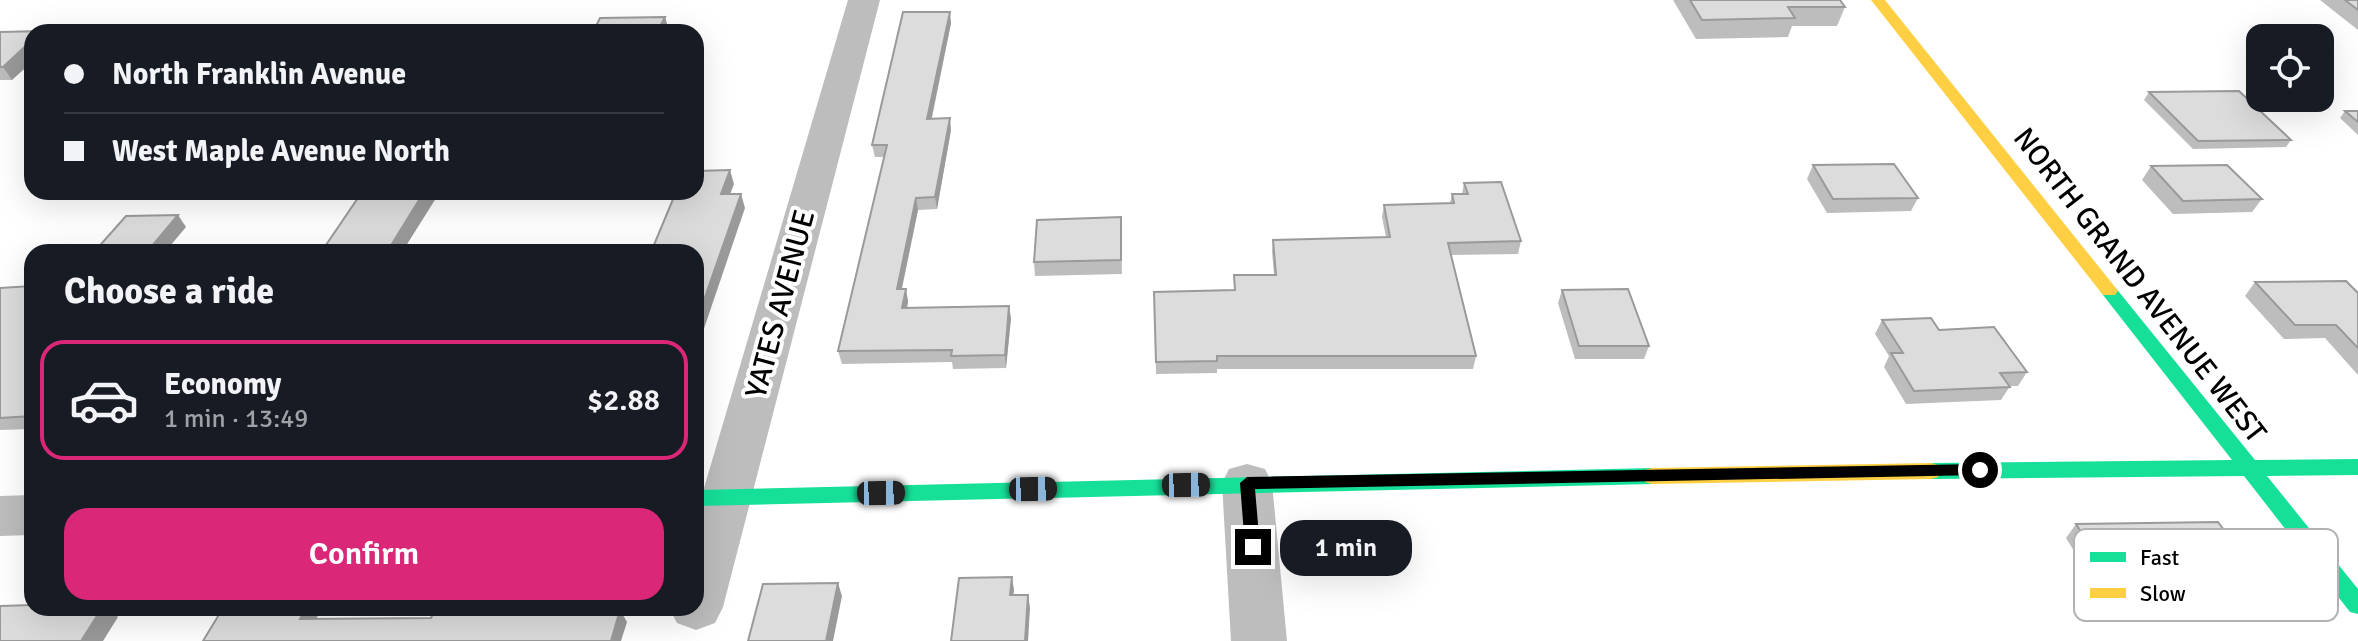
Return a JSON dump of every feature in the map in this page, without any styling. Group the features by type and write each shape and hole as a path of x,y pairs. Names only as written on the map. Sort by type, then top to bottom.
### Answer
{"street":[{"name":"YATES AVENUE","path":"704,552 712,497 864,0"},
{"name":"NORTH GRAND AVENUE WEST","path":"1878,0 2298,529"},
{"path":"712,497 1247,483 2358,467"},
{"path":"1247,483 1259,641"},
{"path":"0,516 24,515"},
{"name":"NORTH GRAND AVENUE WEST","path":"2338,580 2358,605"},
{"name":"YATES AVENUE","path":"686,641 694,616"}],"building":[{"path":"1690,0 1840,0 1845,7 1788,7 1795,18 1702,20"},
{"path":"2345,0 2358,0 2358,10"},
{"path":"903,12 950,12 927,119 950,118 935,197 916,198 897,289 906,289 902,308 1009,306 1005,355 951,356 952,350 838,351 887,145 872,145"},
{"path":"665,17 661,24 597,24 600,18"},
{"path":"24,31 24,47 3,67 0,67 0,32"},
{"path":"2239,91 2246,98 2246,112 2261,112 2291,140 2198,141 2149,92"},
{"path":"2345,111 2358,111 2358,122"},
{"path":"1894,164 1918,198 1833,199 1813,165"},
{"path":"2227,165 2262,199 2183,201 2151,166"},
{"path":"730,170 721,194 741,194 704,300 704,244 654,244 673,200 704,200 704,171"},
{"path":"1501,182 1521,241 1448,243 1476,356 1217,356 1217,361 1156,362 1154,292 1235,290 1234,275 1276,275 1273,240 1390,237 1384,205 1454,203 1452,194 1468,194 1464,183"},
{"path":"357,200 419,200 392,244 327,244"},
{"path":"178,215 154,244 101,244 126,216"},
{"path":"1121,217 1121,260 1034,262 1037,220"},
{"path":"2346,281 2358,293 2358,348 2336,325 2295,325 2255,282"},
{"path":"24,286 24,416 0,418 0,288"},
{"path":"1628,289 1649,346 1579,346 1562,290"},
{"path":"1931,318 1939,330 1994,327 2027,372 2000,373 2010,387 1914,391 1891,353 1903,353 1882,320"},
{"path":"2218,522 2223,529 2079,529 2076,524"},
{"path":"1012,577 1010,595 1028,595 1025,641 951,641 959,578"},
{"path":"838,583 826,641 748,641 763,584"},
{"path":"24,605 24,616 97,616 81,641 0,641 0,606"},
{"path":"218,616 302,616 300,619 618,616 611,641 203,641"}],"traffic: fast":[{"path":"2109,291 2298,529"},
{"path":"1931,471 2358,467"},
{"path":"704,498 1652,476"},
{"path":"2338,580 2358,605"}],"traffic: slow":[{"path":"1878,0 2109,291"},
{"path":"1652,476 1931,471"}],"route":[{"path":"1253,547 1247,483 1980,470"}]}
